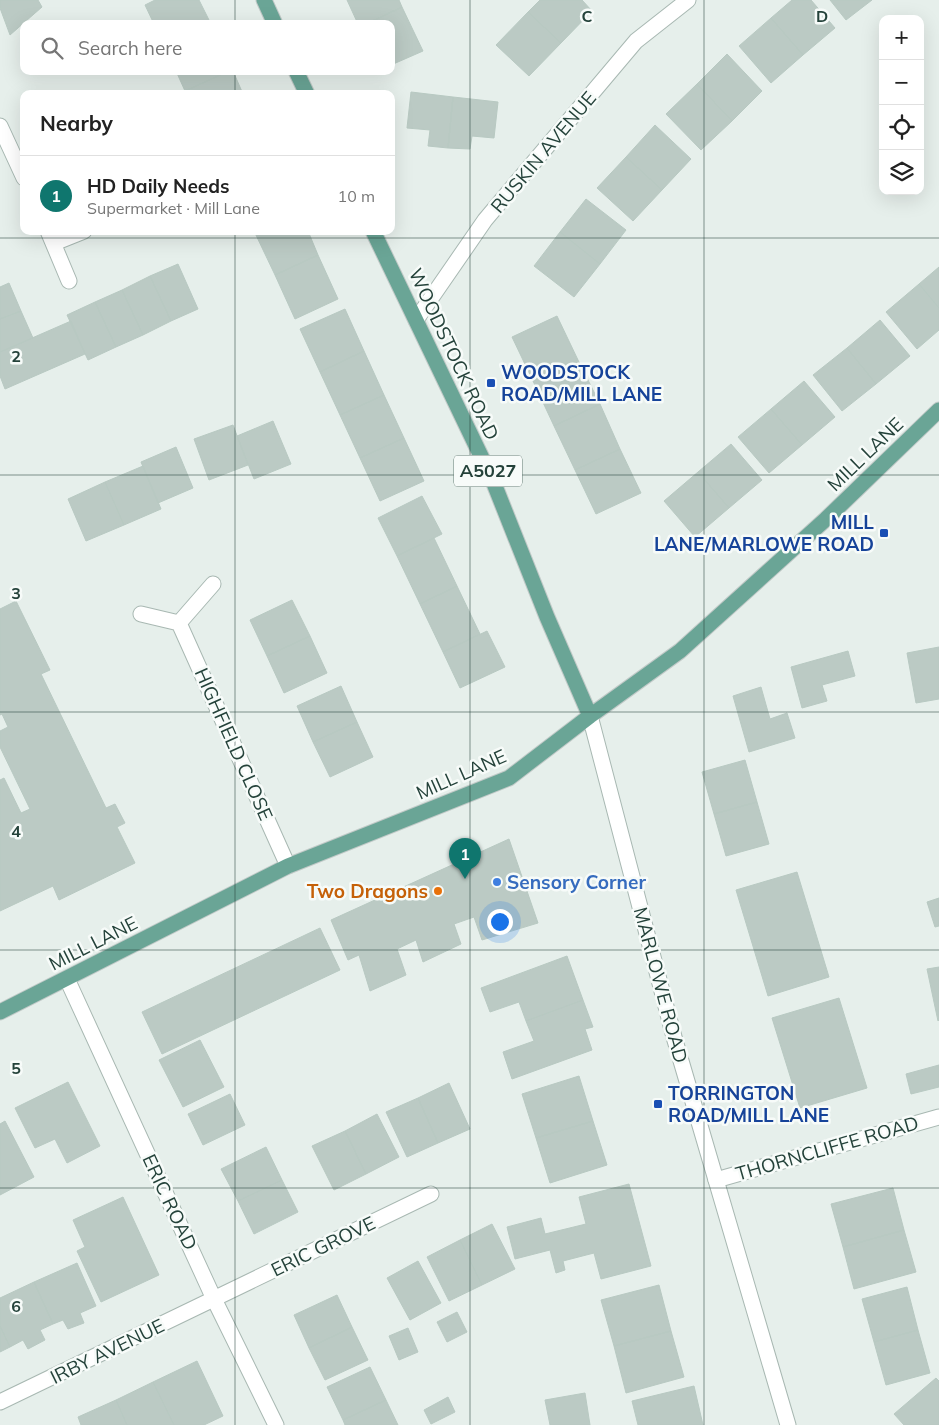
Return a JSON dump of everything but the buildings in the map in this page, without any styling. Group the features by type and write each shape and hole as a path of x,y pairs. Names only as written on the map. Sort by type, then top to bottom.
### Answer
{"main road":[{"path":"264,0 273,20"},
{"path":"298,75 305,90"},
{"name":"WOODSTOCK ROAD","path":"375,235 493,481 547,617 590,716"},
{"name":"MILL LANE","path":"0,1012 288,866 509,778 680,651 826,519 939,410"}],"street":[{"name":"RUSKIN AVENUE","path":"416,320 485,220 636,41 688,0"},
{"path":"0,126 20,169"},
{"path":"51,237 69,281"},
{"path":"140,614 179,623 213,584"},
{"name":"HIGHFIELD CLOSE","path":"179,623 288,866"},
{"name":"MARLOWE ROAD","path":"590,716 674,1037 788,1425"},
{"name":"ERIC ROAD","path":"67,979 214,1299 276,1425"},
{"name":"THORNCLIFFE ROAD","path":"716,1180 939,1117"},
{"name":"ERIC GROVE","path":"214,1299 431,1194"},
{"name":"IRBY AVENUE","path":"0,1402 214,1299"}],"place":[{"name":"WOODSTOCK ROAD/MILL LANE","path":"491,383"},
{"name":"MILL LANE/MARLOWE ROAD","path":"884,533"},
{"name":"HD Daily Needs","path":"465,879"},
{"name":"Sensory Corner","path":"497,882"},
{"name":"Two Dragons","path":"438,891"},
{"name":"TORRINGTON ROAD/MILL LANE","path":"658,1104"}]}
